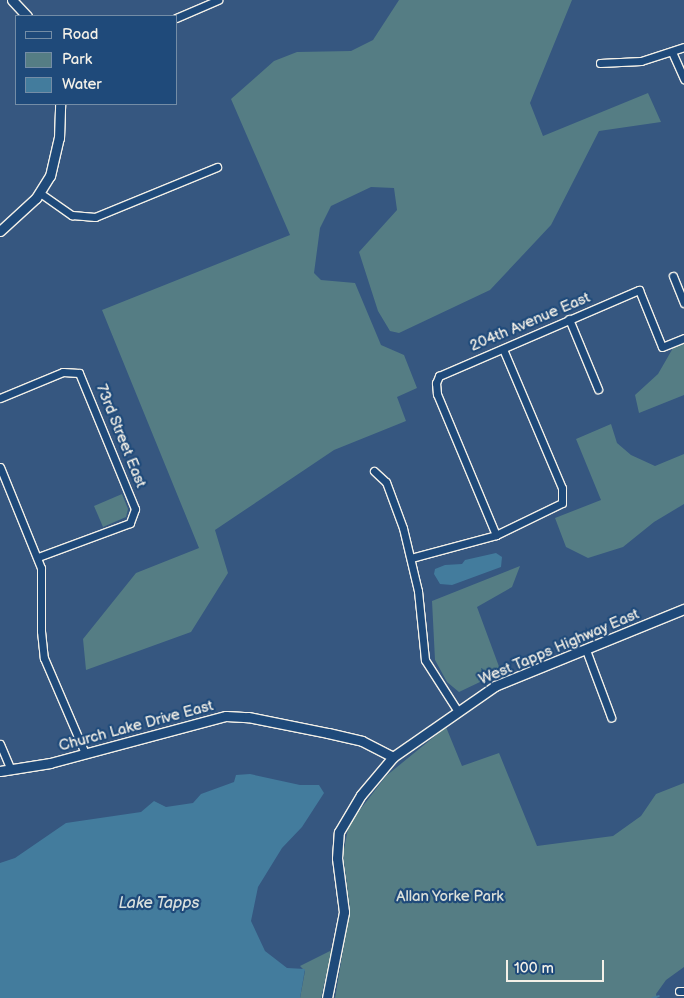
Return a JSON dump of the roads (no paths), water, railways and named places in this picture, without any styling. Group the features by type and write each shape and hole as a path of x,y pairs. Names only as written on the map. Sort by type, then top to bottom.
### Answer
{"street":[{"path":"12,0 26,15"},
{"path":"178,17 218,0"},
{"path":"600,63 641,61 684,47"},
{"path":"672,52 684,79"},
{"path":"0,231 40,193 56,157 60,105"},
{"path":"40,193 72,215 95,217 217,167"},
{"path":"673,276 684,304"},
{"name":"204th Avenue East","path":"496,534 437,394 436,383 443,374 639,290 662,347 684,338"},
{"path":"569,319 598,389"},
{"path":"411,558 496,534 556,509 563,498 562,488 503,349"},
{"name":"73rd Street East","path":"0,398 63,372 76,372 82,376 133,502 135,515 125,525 38,557"},
{"path":"0,466 38,557 43,582 41,631 44,658 84,753"},
{"path":"374,471 386,482 411,558 418,591 425,660 457,710"},
{"name":"West Tapps Highway East","path":"327,998 344,912 337,858 339,832 361,795 393,758 457,710 510,679 684,609"},
{"path":"586,650 611,717"},
{"name":"Church Lake Drive East","path":"0,771 84,753 214,718 238,716 362,741 393,758"},
{"path":"0,744 11,770"}],"water":[{"path":"496,553 502,557 501,567 452,585 440,584 434,574 435,569 445,565 462,564 465,560"},
{"name":"Lake Tapps","path":"250,774 300,785 319,785 324,793 302,827 282,848 258,887 251,921 265,951 287,968 305,969 300,998 0,998 0,863 15,858 66,823 141,812 154,801 166,807 193,803 201,794 234,782 236,775"}],"waterway":[{"path":"653,998 659,996"}],"park label":[{"name":"Allan Yorke Park","path":"450,897"}]}
